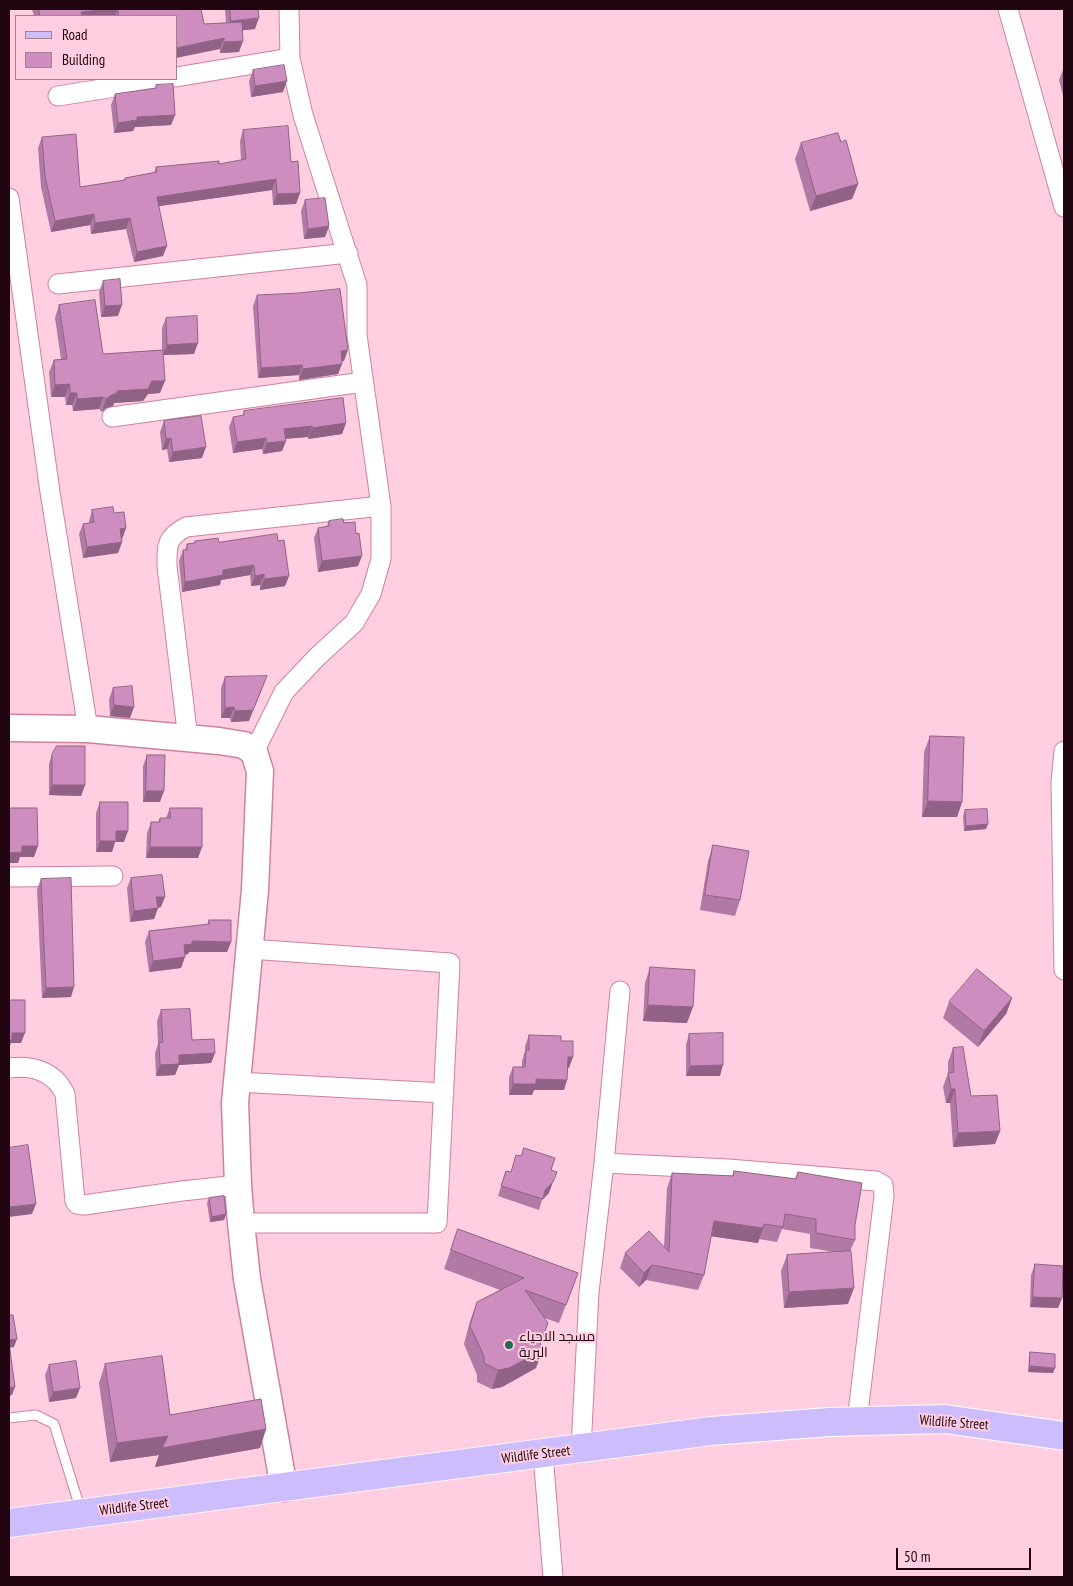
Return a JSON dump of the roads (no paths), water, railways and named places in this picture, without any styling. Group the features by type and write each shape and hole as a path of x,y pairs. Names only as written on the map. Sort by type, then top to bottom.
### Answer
{"main road":[{"path":"9,728 88,728 244,745 254,752 260,771 254,890 237,1082 238,1185 247,1279 284,1488"},
{"name":"Wildlife Street","path":"9,1523 711,1431 829,1422 945,1419 1064,1436"}],"street":[{"path":"254,752 284,692 317,657 354,623 371,594 381,559 381,506 356,335 357,285 304,115 290,58 289,9"},
{"path":"1008,9 1064,207"},
{"path":"178,77 290,58"},
{"path":"58,96 159,80"},
{"path":"9,198 50,492 88,728"},
{"path":"58,284 348,253"},
{"path":"112,417 363,382"},
{"path":"188,739 167,566 167,546 174,533 186,527 381,506"},
{"path":"1064,751 1061,782 1064,970"},
{"path":"9,877 114,876"},
{"path":"241,1223 437,1223 450,963 249,949"},
{"path":"580,1449 589,1292 604,1163 620,991"},
{"path":"9,1068 24,1066 42,1071 61,1085 65,1094 75,1201 77,1204 84,1205 238,1185"},
{"path":"237,1082 444,1093"},
{"path":"604,1163 728,1169 876,1181 883,1185 884,1196 857,1421"},
{"path":"543,1454 553,1577"}],"lane":[{"path":"9,1418 36,1415 54,1424 82,1514"}],"place":[{"name":"مسجد الاحياء البرية","path":"509,1345"}]}
